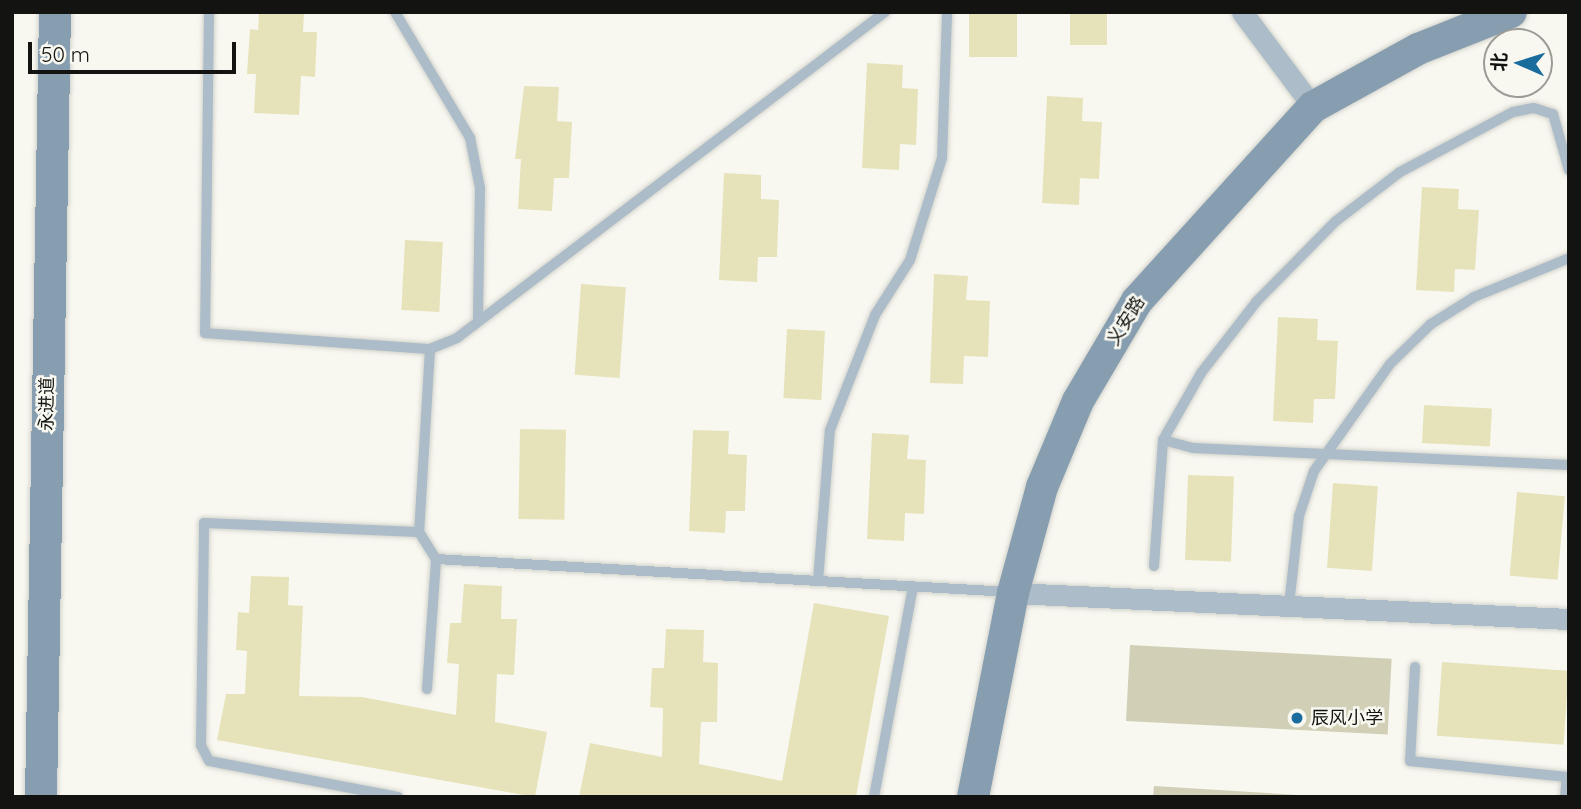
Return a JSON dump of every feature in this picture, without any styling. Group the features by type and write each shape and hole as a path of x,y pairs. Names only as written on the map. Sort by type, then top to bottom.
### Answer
{"street":[{"name":"永进道","path":"41,797 55,12"},
{"path":"1242,12 1313,107"},
{"name":"义安路","path":"973,797 1013,593 1042,488 1078,401 1137,301 1313,107 1418,49 1511,12"},
{"path":"1013,593 1569,619"}],"lane":[{"path":"209,12 205,333 430,349 478,320 885,12"},
{"path":"395,12 470,138 480,188 478,320"},
{"path":"818,581 830,430 875,315 910,260 942,158 947,12"},
{"path":"1154,566 1163,440 1201,373 1257,301 1336,222 1400,172 1449,142 1534,108 1553,114 1569,170"},
{"path":"1289,604 1299,516 1325,454 1390,364 1431,324 1516,275 1569,258"},
{"path":"427,689 436,559 419,532 430,349"},
{"path":"1163,440 1193,448 1569,466"},
{"path":"398,797 208,761 201,745 204,523 419,532"},
{"path":"436,559 1013,593"},
{"path":"874,797 913,587"},
{"path":"1415,667 1410,761 1567,777 1565,797"}],"green space":[{"path":"1130,645 1392,659 1388,735 1126,721"},
{"path":"1154,786 1331,797 1153,797"}],"building":[{"path":"259,12 304,12 303,32 317,32 315,77 301,76 299,115 254,113 256,74 247,74 250,29 258,30"},
{"path":"969,12 1017,12 1017,57 969,57"},
{"path":"1070,12 1107,12 1107,45 1070,45"},
{"path":"867,63 903,65 902,88 918,89 916,145 900,144 899,170 862,168"},
{"path":"524,86 559,87 557,121 572,122 569,178 554,178 552,211 518,209 521,159 515,159"},
{"path":"1047,96 1083,98 1082,121 1102,122 1099,179 1080,178 1079,205 1042,203"},
{"path":"724,173 761,175 761,199 779,200 777,257 758,257 757,282 719,280"},
{"path":"1422,187 1459,189 1458,209 1479,210 1475,270 1455,269 1454,292 1416,290"},
{"path":"405,240 443,242 439,312 401,310"},
{"path":"934,274 968,276 966,300 990,301 988,357 964,356 963,384 930,383"},
{"path":"581,284 626,287 620,378 575,375"},
{"path":"1278,317 1318,319 1317,340 1338,341 1335,399 1314,399 1313,423 1273,421"},
{"path":"787,329 825,331 821,400 783,398"},
{"path":"1424,405 1492,409 1490,447 1422,443"},
{"path":"520,429 566,430 564,520 518,519"},
{"path":"693,430 729,431 728,454 747,455 745,511 726,511 725,533 689,531"},
{"path":"872,433 909,435 907,459 926,460 924,514 905,513 904,541 867,539"},
{"path":"1188,475 1234,477 1231,562 1185,560"},
{"path":"1333,483 1378,486 1372,571 1327,568"},
{"path":"1517,492 1565,496 1557,580 1510,576"},
{"path":"251,576 289,577 288,605 303,606 299,696 362,697 456,715 459,664 447,663 450,623 461,623 464,584 502,586 501,619 517,619 514,675 497,674 495,722 547,732 535,797 217,740 226,694 245,694 247,651 236,650 238,612 249,613"},
{"path":"814,603 889,616 856,797 579,797 590,743 662,757 663,708 650,707 652,668 664,668 666,629 704,630 703,662 718,663 717,722 701,722 699,764 782,781"},
{"path":"1442,662 1569,671 1564,745 1437,736"}],"place":[{"name":"辰风小学","path":"1297,718"}]}
